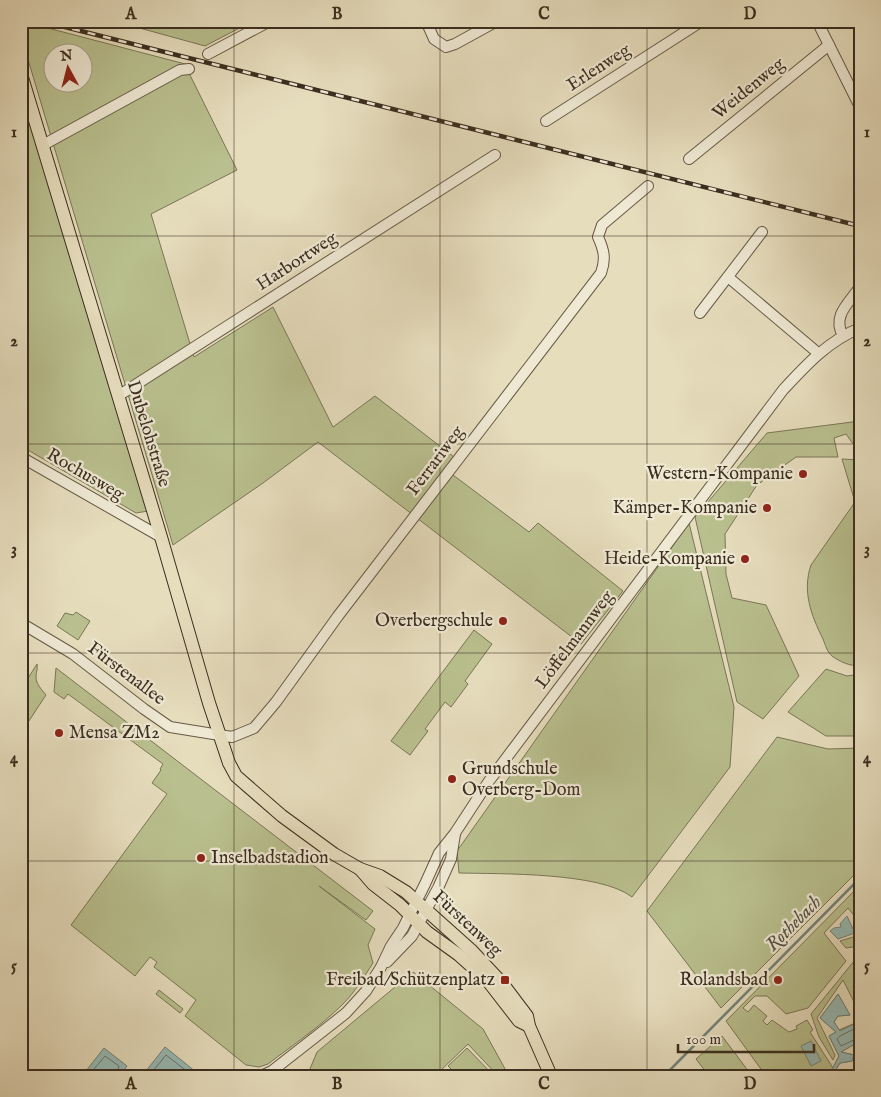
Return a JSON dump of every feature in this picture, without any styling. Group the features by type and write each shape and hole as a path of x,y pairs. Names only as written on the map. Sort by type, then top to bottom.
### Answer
{"main road":[{"name":"Dubelohstraße","path":"21,74 161,537 218,734"},
{"name":"Fürstenweg","path":"218,734 236,776 257,795 334,854 360,870 380,876 406,892 472,951 502,983 527,1016 529,1026 551,1076"},
{"name":"Fürstenweg","path":"360,870 373,884 488,981 519,1022 529,1026"}],"street":[{"path":"208,54 270,21"},
{"path":"426,21 434,39 446,47 498,21"},
{"path":"817,21 860,107"},
{"name":"Erlenweg","path":"546,121 697,23"},
{"name":"Weidenweg","path":"689,159 829,44"},
{"path":"43,145 180,70 189,69"},
{"name":"Harbortweg","path":"118,396 494,155"},
{"name":"Ferrariweg","path":"218,734 232,736 246,732 254,728 262,720 332,624 601,273 605,262 598,236 602,225 648,186"},
{"path":"700,313 762,232"},
{"path":"728,277 818,353"},
{"path":"842,336 838,326 838,319 860,287"},
{"name":"Löffelmannweg","path":"261,1076 272,1071 346,1013 366,991 381,967 390,946 414,919 421,906 438,888 451,859 455,833 489,781 783,390 818,353 842,336 860,328"},
{"name":"Rochusweg","path":"21,457 161,537"},
{"name":"Rochusweg","path":"133,520 155,518"},
{"name":"Fürstenallee","path":"21,623 73,654 170,727 218,734"}],"green space":[{"path":"21,21 189,65 188,71 237,170 151,214 194,357 273,307 333,427 375,396 454,457 445,469 529,532 538,523 623,591 581,644 318,442 263,483 173,545 21,36"},
{"path":"114,21 253,21 205,46"},
{"path":"21,93 148,511 136,513 21,446"},
{"path":"860,421 860,449 856,448 846,434 834,438 838,457 796,457 757,485 725,534 726,574 732,598 766,605 799,676 763,719 737,702 695,517 767,433"},
{"path":"842,459 860,460 860,666 842,662 829,652 809,603 807,584 811,565 855,502"},
{"path":"689,523 734,707 730,767 632,897 617,889 574,879 524,874 459,873 457,851"},
{"path":"76,612 90,621 78,640 57,626 65,613 73,615"},
{"path":"474,630 492,644 465,681 468,684 451,707 445,702 425,729 428,731 410,755 391,741"},
{"path":"37,664 36,680 46,695 21,733 21,689"},
{"name":"Inselbadstadion","path":"56,668 373,911 366,920 319,886 375,929 368,945 373,963 343,1004 316,1028 268,1064 259,1067 246,1065 185,1016 196,1000 154,967 157,962 150,957 135,976 71,925 167,794 152,783 163,764 68,694 64,699 54,692"},
{"path":"826,669 847,676 860,674 860,736 826,736 788,712"},
{"path":"777,737 828,749 860,748 860,869 721,1008 647,911"},
{"name":"Rolandsbad","path":"859,886 860,923 848,908 824,933 846,961 808,1008 786,1014 767,996 755,996 743,1008 748,1012 754,1005 767,1016 763,1021 767,1025 772,1020 789,1032 797,1029 796,1026 807,1020 813,1030 810,1032 833,1068 839,1056 829,1036 836,1032 820,1018 838,994 850,1015 838,1016 834,1022 839,1030 860,1021 860,1041 841,1052 854,1055 852,1061 840,1063 835,1071 838,1076 766,1076 726,1021"},
{"path":"860,935 860,946 846,948 840,941"},
{"path":"859,955 860,1001 856,1006 843,980 817,1018 835,1055 833,1060 819,1037 811,1014"},
{"path":"413,972 483,1029 509,1076 498,1076 468,1044 435,1076 307,1076 317,1052"},
{"path":"159,990 183,1009 180,1013 156,994"},
{"path":"722,1036 752,1076 709,1076 696,1059"},
{"path":"467,1048 494,1076 458,1076 448,1066"}],"water":[{"path":"847,916 855,933 838,939 830,931 841,927 840,924"},
{"path":"838,994 850,1015 838,1016 834,1022 840,1031 860,1021 860,1041 841,1052 854,1055 852,1061 840,1063 834,1072 831,1071 839,1056 829,1036 836,1032 820,1018"},
{"path":"811,1041 821,1061 811,1066 801,1046"},
{"path":"165,1047 201,1076 142,1076"},
{"path":"104,1048 127,1066 120,1076 82,1076"}],"waterway":[{"name":"Rothebach","path":"664,1076 860,878"}],"railway":[{"path":"41,21 860,226"},
{"path":"858,21 860,25"}],"place":[{"name":"Western-Kompanie","path":"803,474"},
{"name":"Kämper-Kompanie","path":"767,508"},
{"name":"Heide-Kompanie","path":"745,559"},
{"name":"Overbergschule","path":"503,621"},
{"name":"Mensa ZM2","path":"59,733"},
{"name":"Grundschule Overberg-Dom","path":"452,779"},
{"name":"Inselbadstadion","path":"201,858"},
{"name":"Freibad/Schützenplatz","path":"505,980"},
{"name":"Rolandsbad","path":"778,980"}]}
